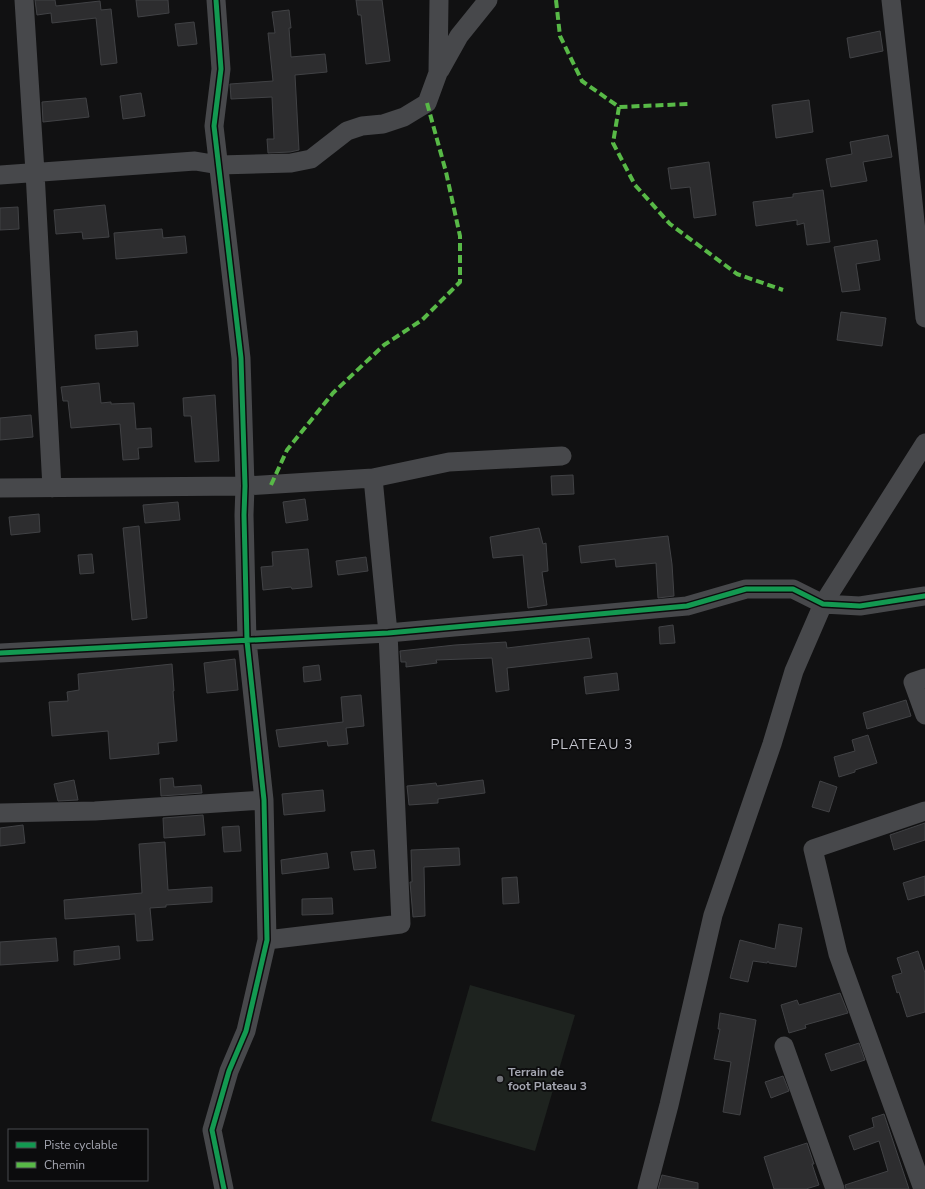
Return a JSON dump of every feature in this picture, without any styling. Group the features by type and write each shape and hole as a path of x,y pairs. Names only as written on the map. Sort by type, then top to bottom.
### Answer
{"street":[{"path":"24,0 52,488"},
{"path":"216,0 221,69 214,126 241,358 245,486 244,515 247,641 264,800 268,940 246,1031 229,1071 212,1130 224,1189"},
{"path":"438,73 439,0"},
{"path":"0,174 195,161 219,165 291,163 311,159 347,131 362,126 383,124 404,117 427,103 438,73 459,36 488,0"},
{"path":"891,0 922,260 925,318"},
{"path":"647,1189 670,1105 713,915 772,744 794,671 823,604 925,443"},
{"path":"0,488 245,486 373,478 450,462 562,456"},
{"path":"268,940 401,924 388,632 373,478"},
{"path":"0,653 247,641 388,632 686,606 746,589 793,589 823,604 860,606 925,596"},
{"path":"925,678 914,682 925,715"},
{"path":"0,813 95,811 264,800"},
{"path":"923,1189 838,954 812,849 925,811"},
{"path":"784,1046 835,1189"}],"shaded area":[{"name":"Terrain de foot Plateau 3","path":"470,985 575,1015 535,1151 431,1121"}],"building":[{"path":"35,0 55,0 56,6 100,1 101,10 111,9 117,63 101,65 96,18 52,23 51,13 37,15"},
{"path":"136,0 168,0 169,13 138,17"},
{"path":"356,0 382,0 390,61 366,64 361,15 358,15"},
{"path":"289,10 291,28 289,28 291,57 325,54 327,72 295,75 299,150 268,153 267,139 274,139 272,97 231,99 230,84 273,81 268,33 275,33 272,12"},
{"path":"194,22 197,44 178,46 175,24"},
{"path":"880,31 883,51 850,58 847,38"},
{"path":"141,93 145,116 123,119 120,96"},
{"path":"86,98 89,117 43,122 42,102"},
{"path":"809,100 813,132 776,138 772,105"},
{"path":"888,135 892,157 863,162 867,181 831,187 826,159 852,154 850,142"},
{"path":"709,162 716,215 694,218 690,187 671,189 668,168"},
{"path":"823,190 830,242 807,245 804,223 797,225 797,220 756,226 753,202 793,197 793,194"},
{"path":"105,205 109,237 83,239 82,232 56,234 54,210"},
{"path":"18,207 19,229 0,230 0,208"},
{"path":"162,229 163,238 185,236 187,253 116,259 114,233"},
{"path":"877,240 880,260 856,264 860,290 842,292 834,247"},
{"path":"841,312 886,318 882,346 837,340"},
{"path":"137,331 138,346 96,349 95,335"},
{"path":"99,383 101,403 134,403 136,429 151,428 152,447 138,448 139,459 123,460 120,424 71,428 68,401 63,401 61,387"},
{"path":"215,395 219,461 195,462 191,416 184,416 183,398"},
{"path":"31,415 33,437 0,440 0,418"},
{"path":"573,475 574,494 552,495 551,476"},
{"path":"305,499 308,520 286,523 283,502"},
{"path":"178,502 180,520 145,523 143,505"},
{"path":"39,514 40,532 11,535 9,517"},
{"path":"139,526 147,618 132,620 123,528"},
{"path":"539,528 543,544 546,543 548,571 542,572 547,605 528,608 523,555 493,558 490,537"},
{"path":"668,536 674,596 658,598 656,563 616,567 615,559 581,563 579,546"},
{"path":"308,549 312,587 292,589 291,587 263,590 261,567 273,566 272,552"},
{"path":"92,554 94,573 80,574 78,555"},
{"path":"366,557 368,571 338,575 336,561"},
{"path":"673,625 675,643 660,644 659,627"},
{"path":"589,638 592,658 507,668 509,690 496,692 492,658 436,660 437,663 406,667 406,662 401,662 400,651 455,645 506,642 507,648"},
{"path":"235,659 238,690 207,693 204,663"},
{"path":"172,664 177,741 158,743 159,754 110,759 108,731 52,736 49,702 68,701 67,692 79,690 78,674"},
{"path":"319,665 321,680 304,682 303,667"},
{"path":"617,673 619,690 586,694 584,677"},
{"path":"361,695 364,726 346,728 348,744 328,746 327,741 279,747 276,730 343,722 341,697"},
{"path":"906,700 911,716 867,729 863,713"},
{"path":"868,735 877,763 839,777 834,757 855,751 852,740"},
{"path":"173,778 174,787 201,785 202,793 161,796 160,779"},
{"path":"74,780 78,800 58,801 54,784"},
{"path":"483,780 485,793 438,799 438,803 409,805 407,786 436,783 437,786"},
{"path":"820,781 837,787 829,812 812,807"},
{"path":"323,790 325,811 284,815 282,794"},
{"path":"203,815 205,835 164,838 163,818"},
{"path":"925,823 925,840 894,850 890,835"},
{"path":"23,825 25,843 0,846 0,828"},
{"path":"239,826 241,851 224,852 222,827"},
{"path":"165,842 168,890 212,887 212,902 166,905 166,907 150,908 153,940 137,941 135,914 65,919 64,900 142,893 139,844"},
{"path":"459,848 460,865 424,867 425,916 413,917 410,882 412,882 411,850"},
{"path":"374,850 376,868 354,870 351,852"},
{"path":"327,853 329,868 282,874 281,860"},
{"path":"925,876 925,895 908,900 903,883"},
{"path":"517,877 519,903 503,904 502,878"},
{"path":"332,898 333,914 302,915 302,899"},
{"path":"779,924 802,928 796,967 769,963 768,961 767,963 753,961 748,982 730,978 740,940 775,949"},
{"path":"56,938 58,961 0,965 0,942"},
{"path":"119,946 120,959 74,965 74,951"},
{"path":"918,951 925,973 925,1012 907,1017 892,976 902,973 897,958"},
{"path":"840,993 848,1013 805,1025 806,1028 789,1033 781,1005 797,1000 799,1005"},
{"path":"720,1013 756,1020 740,1115 723,1112 731,1062 714,1059 720,1029 718,1029"},
{"path":"859,1043 865,1060 831,1071 825,1054"},
{"path":"783,1076 789,1091 771,1098 765,1082"},
{"path":"884,1114 909,1189 846,1189 845,1185 888,1171 879,1141 854,1150 849,1136 874,1127 872,1118"},
{"path":"807,1143 819,1185 806,1189 774,1189 764,1157"},
{"path":"662,1175 698,1183 698,1189 658,1189"}],"marked path":[{"path":"556,0 560,36 582,81 619,107 688,104"},
{"path":"271,485 287,450 333,393 384,345 422,320 460,282 460,236 446,172 427,103"},
{"path":"619,107 613,143 635,185 670,224 737,274 783,290"}],"cycle path":[{"path":"216,0 221,69 214,126 241,358 245,486 244,515 247,641 264,800 267,940 246,1031 229,1071 212,1130 224,1189"},
{"path":"0,653 388,633 687,606 746,589 793,589 823,604 860,606 925,596"}],"place":[{"name":"Terrain de foot Plateau 3","path":"500,1079"}],"district":[{"name":"PLATEAU 3","path":"592,744"}]}
